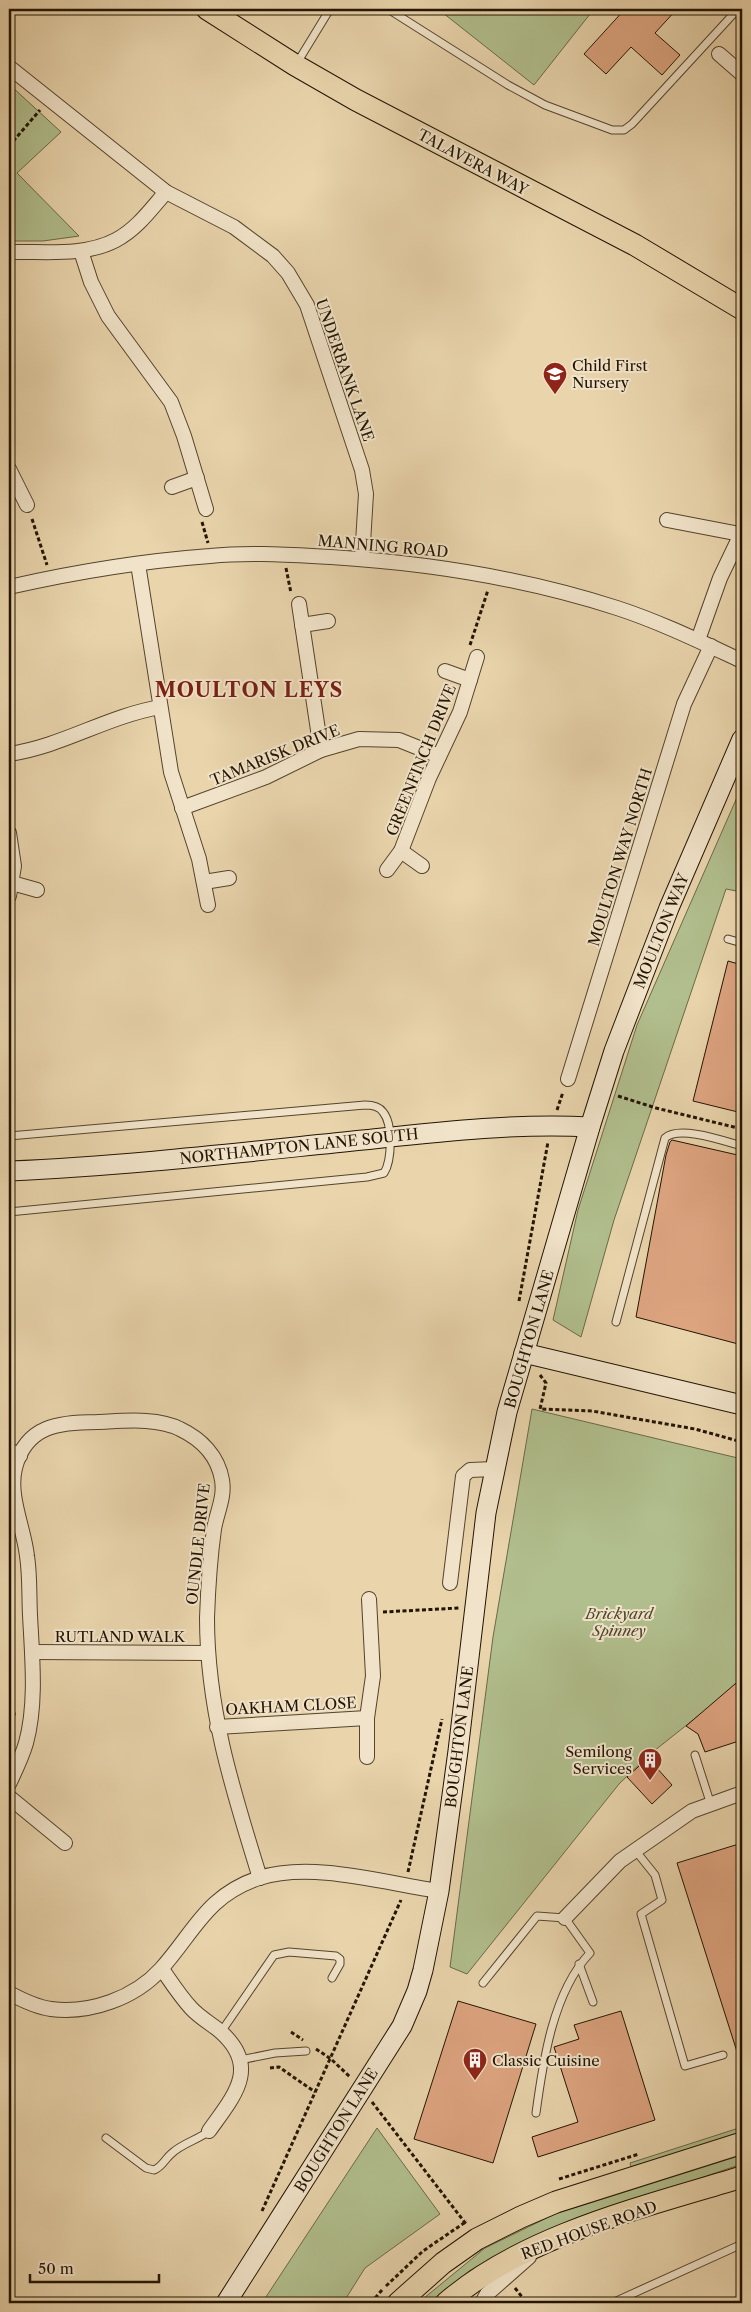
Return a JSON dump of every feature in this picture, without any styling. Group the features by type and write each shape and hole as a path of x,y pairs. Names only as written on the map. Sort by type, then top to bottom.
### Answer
{"main road":[{"name":"TALAVERA WAY","path":"207,9 296,66 356,100 635,246 742,309"},
{"path":"398,2303 443,2263 477,2239 556,2202 741,2143"},
{"name":"RED HOUSE ROAD","path":"446,2303 491,2269 543,2244 612,2218 742,2177"}],"street":[{"path":"719,54 742,74"},
{"name":"UNDERBANK LANE","path":"9,67 166,192 234,227 256,241 273,256 300,291 314,323 362,470 366,494 362,559"},
{"path":"9,252 81,251 116,241 137,225 166,192"},
{"path":"81,251 91,282 108,316 171,402 206,509"},
{"path":"10,476 27,505"},
{"path":"172,488 197,478"},
{"path":"667,520 741,533 720,578 698,640"},
{"name":"MANNING ROAD","path":"9,587 77,572 211,555 283,554 433,566 493,575 552,589 618,608 698,640 742,661"},
{"path":"138,564 170,772 200,859 208,905"},
{"path":"299,604 321,750"},
{"path":"302,625 328,621"},
{"name":"MOULTON WAY NORTH","path":"568,1079 684,704 711,646"},
{"name":"GREENFINCH DRIVE","path":"387,870 401,851 439,756 460,712 476,658"},
{"name":"GREENFINCH DRIVE","path":"445,671 470,680"},
{"path":"9,754 32,750 63,740 116,717 160,707"},
{"name":"TAMARISK DRIVE","path":"182,808 266,777 321,750 359,740 382,738 400,740 439,756"},
{"name":"MOULTON WAY","path":"590,1127 601,1091 669,908 742,739"},
{"path":"9,833 13,849 10,889 37,890"},
{"name":"GREENFINCH DRIVE","path":"401,851 422,866"},
{"path":"204,882 229,878"},
{"name":"NORTHAMPTON LANE SOUTH","path":"9,1171 115,1164 389,1137 552,1125 590,1127"},
{"name":"BOUGHTON LANE","path":"226,2303 402,2026 418,1991 439,1891 458,1751 481,1548 494,1469 524,1352 590,1127"},
{"path":"524,1352 742,1405"},
{"name":"OUNDLE DRIVE","path":"9,1784 26,1742 32,1714 32,1652 27,1555 13,1483 15,1469 14,1453 26,1445 38,1433 64,1422 157,1422 177,1427 204,1444 218,1466 223,1482 222,1502 215,1526 211,1561 208,1653 217,1727 233,1793 260,1878"},
{"path":"450,1583 463,1476 470,1470 494,1469"},
{"name":"OAKHAM CLOSE","path":"367,1757 367,1718 373,1676 369,1606"},
{"name":"RUTLAND WALK","path":"32,1652 208,1653"},
{"name":"OAKHAM CLOSE","path":"217,1727 367,1718"},
{"path":"565,1918 620,1861 635,1850 692,1811 742,1793"},
{"path":"9,1798 65,1843"},
{"path":"9,1993 27,2002 51,2009 87,2008 104,2005 126,1995 148,1982 162,1968 203,1914 240,1886 260,1878 292,1871 315,1871 439,1891"},
{"path":"162,1968 192,2009 221,2032 234,2046 241,2064 240,2083 234,2096 209,2130"},
{"path":"482,2303 487,2294 543,2244"}],"lane":[{"path":"296,66 330,9"},
{"path":"388,9 508,85 545,105 612,130 624,130 632,124 738,9"},
{"path":"706,43 719,54"},
{"path":"728,939 742,943"},
{"path":"9,1136 375,1105 382,1110 386,1118 389,1137 388,1166 384,1173 376,1176 9,1212"},
{"path":"616,1322 665,1138 669,1134 681,1132 742,1146"},
{"path":"695,1755 711,1805"},
{"path":"635,1850 655,1875 662,1900 641,1914 685,2066 723,2055"},
{"path":"483,1983 537,1916 565,1918 590,1953 579,1964 559,2007 543,2063 536,2113"},
{"path":"221,2032 274,1956 289,1952 336,1956 340,1959 340,1964 332,1978"},
{"path":"579,1964 593,2002"},
{"path":"241,2064 275,2053 306,2051"},
{"path":"106,2138 146,2168 154,2170 172,2153 199,2139 209,2130"},
{"path":"612,2303 742,2244"}],"path":[{"path":"9,146 50,98"},
{"path":"27,505 50,578"},
{"path":"206,509 201,519 211,555"},
{"path":"283,554 290,592 299,604"},
{"path":"476,658 469,643 493,575"},
{"path":"517,1311 552,1125 568,1079"},
{"path":"601,1091 656,1108 742,1129"},
{"path":"524,1352 546,1383 540,1409 592,1411 694,1429 742,1442"},
{"path":"450,1583 462,1595 458,1618"},
{"path":"369,1606 460,1608"},
{"path":"259,2217 400,1906 443,1714"},
{"path":"331,2059 362,2089 477,2239"},
{"path":"241,2064 279,2067 315,2092"},
{"path":"507,2277 526,2302 524,2303"}],"green space":[{"path":"438,9 594,9 534,85"},
{"path":"10,85 61,132 17,173 79,236 43,241 9,241"},
{"path":"742,786 742,892 726,889 614,1220 581,1337 553,1320 578,1210 637,1025"},
{"name":"Brickyard Spinney","path":"532,1409 742,1459 742,1681 649,1755 619,1784 467,1974 450,1967 493,1637"},
{"path":"742,2127 742,2133 631,2167 630,2163"},
{"path":"377,2128 440,2214 365,2268 343,2303 262,2303"},
{"path":"742,2155 742,2164 579,2219 492,2258 469,2271 432,2303 418,2303 485,2248 555,2214"}],"building":[{"path":"625,9 677,9 655,33 680,55 662,75 631,47 606,74 584,54"},
{"path":"728,961 742,965 742,1113 693,1101"},
{"path":"672,1140 742,1156 742,1345 636,1317 666,1155"},
{"path":"742,1678 742,1740 705,1752 698,1734 686,1726"},
{"name":"Semilong Services","path":"648,1758 672,1785 652,1804 627,1777"},
{"path":"742,1843 742,2058 739,2058 677,1863"},
{"name":"Classic Cuisine","path":"458,2001 536,2024 493,2163 414,2139"},
{"path":"621,2011 655,2120 538,2157 532,2137 578,2122 554,2047 579,2039 574,2025"}],"place":[{"name":"Child First Nursery","path":"555,395"},
{"name":"Semilong Services","path":"650,1781"},
{"name":"Classic Cuisine","path":"475,2081"}],"district":[{"name":"MOULTON LEYS","path":"249,690"}]}
